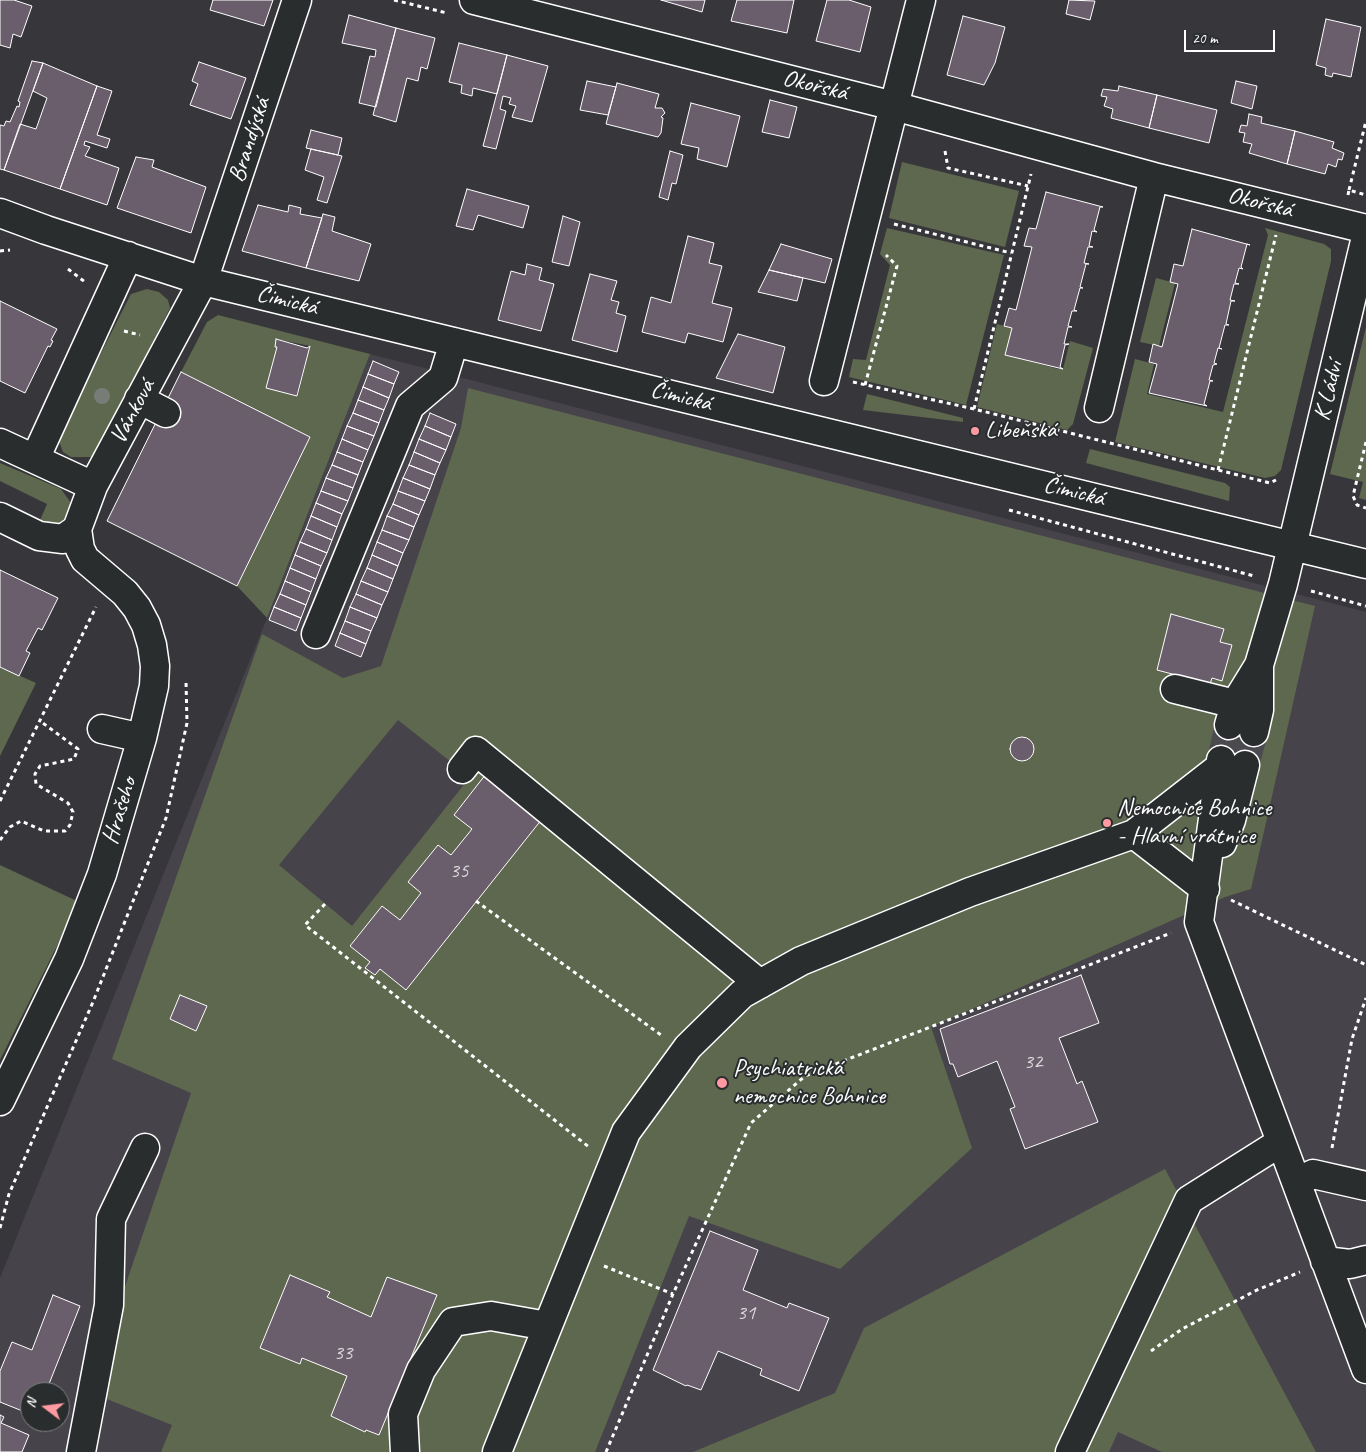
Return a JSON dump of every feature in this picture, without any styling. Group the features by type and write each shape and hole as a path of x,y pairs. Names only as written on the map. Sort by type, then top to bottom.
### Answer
{"street":[{"name":"Brandýská","path":"203,280 297,0"},
{"name":"Okořská","path":"474,0 894,106 1154,177 1366,229"},
{"path":"825,378 921,0"},
{"path":"1099,408 1154,177"},
{"name":"Čimická","path":"0,213 46,230 203,280 1366,564"},
{"name":"K Ládví","path":"1174,690 1240,720 1259,710 1259,665 1292,546 1364,254"},
{"path":"35,459 128,256"},
{"name":"Vánková","path":"77,529 93,486 203,280"},
{"path":"316,634 410,406 443,378 454,342"},
{"path":"140,399 166,413"},
{"path":"0,443 93,486"},
{"path":"0,517 39,536 63,539 77,529"},
{"name":"Hrašeho","path":"0,1100 70,959 102,874 142,738 154,686 155,666 152,645 137,608 125,593 85,559 80,549 77,529"},
{"path":"102,729 142,738"},
{"path":"462,769 476,751 760,984"},
{"path":"497,1452 626,1132 688,1047 742,994 801,960 961,896 1134,834 1229,764 1199,922 1366,1369"},
{"path":"1134,834 1205,887"},
{"path":"1070,1452 1189,1200 1281,1142"},
{"path":"81,1452 109,1305 111,1219 145,1148"},
{"path":"1297,1182 1313,1174 1325,1175 1366,1186"},
{"path":"1326,1261 1350,1264 1366,1260"},
{"path":"405,1452 404,1414 421,1370 453,1322 491,1316 547,1326"}],"path":[{"path":"394,0 450,14"},
{"path":"1349,190 1366,121"},
{"path":"942,145 948,168 1028,186"},
{"path":"974,409 1031,174 1037,171"},
{"path":"892,223 1011,253"},
{"path":"1218,470 1278,226"},
{"path":"0,251 18,252"},
{"path":"865,385 897,266 884,253"},
{"path":"62,265 85,282 86,290"},
{"path":"122,331 146,337"},
{"path":"825,378 974,409 1270,484 1281,478"},
{"path":"1074,434 1077,424"},
{"path":"1111,443 1114,434"},
{"path":"1366,442 1353,496 1357,505 1366,508"},
{"path":"0,801 100,599"},
{"path":"1350,602 1366,606"},
{"path":"0,840 10,827 21,821 44,832 65,831 70,825 73,812 68,803 36,784 35,774 40,766 74,759 78,748 40,721"},
{"path":"1205,887 1366,965"},
{"path":"476,901 664,1037"},
{"path":"325,904 305,925 590,1147"},
{"path":"606,1452 673,1294 751,1124 805,1076 1199,922"},
{"path":"1325,1175 1335,1138 1352,1039 1366,998"},
{"path":"576,1255 673,1294"},
{"path":"1150,1352 1182,1329 1256,1290 1326,1261"}],"shaded area":[{"name":"Psychiatrická nemocnice Bohnice","path":"370,354 1366,612 1366,1452 0,1452 0,1278 267,618"}],"green space":[{"path":"902,162 1019,191 1005,247 889,218"},
{"path":"887,228 1004,255 966,405 849,377 853,359 866,360 890,265 880,254"},
{"path":"1265,228 1324,244 1331,249 1331,261 1281,470 1275,476 1265,478 1115,442 1135,359 1154,364 1147,394 1223,412 1268,235"},
{"path":"1156,278 1175,283 1159,346 1140,342"},
{"path":"147,289 159,292 168,300 170,308 98,451 92,457 71,457 63,452 58,439 131,294"},
{"path":"218,315 370,354 267,618 237,586 310,437 181,372 207,322","holes":["276,339 310,346 298,396 266,388 277,347 275,346"]},
{"path":"997,324 1012,328 1006,355 1058,369 1063,369 1070,341 1093,348 1073,424 1067,430 977,407"},
{"path":"1366,327 1366,500 1359,498 1363,482 1330,474"},
{"name":"Psychiatrická nemocnice Bohnice","path":"468,388 1315,606 1251,889 1225,897 931,1027 972,1148 840,1269 689,1216 595,1452 161,1452 172,1425 89,1392 191,1093 112,1059 262,634 343,678 381,666 461,428","holes":["1171,614 1224,629 1220,642 1232,645 1222,680 1185,678 1157,670","398,720 470,777 352,926 279,865","1024,738 1033,744 1033,753 1028,760 1019,761 1011,754 1010,746 1015,739","472,829 509,858 406,990 380,969 375,975 366,968 370,962 350,946 382,906 400,920 421,893 408,882 451,855","180,995 206,1006 196,1030 170,1019","290,1275 329,1291 327,1297 371,1317 437,1295 379,1435 344,1423 347,1376 302,1358 300,1364 260,1348"]},
{"path":"867,394 963,418 963,422 863,410"},
{"path":"1090,449 1225,483 1230,487 1229,501 1086,463"},
{"path":"0,463 61,489 71,503 65,518 57,526 38,525 47,504 0,481"},
{"path":"0,667 36,683 0,756"},
{"path":"0,865 79,902 0,1060"},
{"path":"1165,1169 1316,1452 1162,1452 1118,1432 1109,1452 693,1452 835,1393 864,1328"}],"building":[{"path":"0,0 14,0 32,6 21,37 13,34 10,48 0,45"},
{"path":"213,0 273,0 264,26 210,10"},
{"path":"661,0 705,0 702,12"},
{"path":"737,0 794,0 787,33 731,21"},
{"path":"827,0 849,0 871,7 860,52 816,41"},
{"path":"1069,0 1095,1 1090,20 1066,14"},
{"path":"349,15 396,28 376,107 359,103 370,56 375,57 376,50 342,43"},
{"path":"963,16 1005,27 995,63 984,85 947,75"},
{"path":"1326,19 1361,27 1351,77 1333,73 1332,77 1325,75 1326,68 1316,65"},
{"path":"396,28 435,38 427,69 421,67 418,81 407,78 396,122 373,115"},
{"path":"459,43 507,55 497,94 473,88 472,96 461,93 462,85 449,82"},
{"path":"507,55 548,66 532,122 512,117 516,106 509,104 511,98 503,96 500,109 506,111 496,149 483,146"},
{"path":"32,61 43,63 4,170 0,169 0,125 4,126 6,121 10,122 17,106 19,107 20,102 18,101"},
{"path":"199,62 246,78 231,119 190,105 198,84 192,81"},
{"path":"43,63 97,86 60,189 4,170 20,124 36,129 47,98 33,91"},
{"path":"587,81 616,87 608,115 580,110"},
{"path":"1236,81 1257,86 1252,109 1231,103"},
{"path":"617,83 659,94 655,108 662,108 665,113 661,117 663,118 661,133 658,137 606,124"},
{"path":"97,86 112,91 97,135 110,139 107,148 85,141 84,145 90,147 85,156 119,168 107,205 60,189"},
{"path":"1119,86 1157,95 1149,128 1111,118 1113,109 1104,106 1107,97 1101,96 1103,89 1118,91"},
{"path":"1157,95 1217,110 1209,143 1149,128"},
{"path":"770,100 797,107 789,138 762,132"},
{"path":"691,103 740,116 727,167 697,159 699,148 681,144"},
{"path":"1249,114 1262,117 1261,123 1295,131 1287,164 1249,153 1252,144 1243,142 1245,133 1239,132 1241,125 1247,126"},
{"path":"311,130 342,138 338,155 306,148"},
{"path":"1295,131 1334,142 1332,148 1344,153 1342,160 1338,159 1336,167 1328,164 1325,174 1287,164"},
{"path":"311,149 342,156 327,203 317,200 324,177 305,170"},
{"path":"670,151 683,155 676,184 672,183 668,200 659,197"},
{"path":"136,157 154,160 152,167 206,187 191,233 117,208"},
{"path":"467,189 529,206 523,228 478,215 473,230 456,226"},
{"path":"1046,192 1103,207 1100,207 1094,230 1097,232 1092,231 1089,246 1093,247 1088,247 1084,263 1089,264 1086,264 1080,287 1083,288 1080,288 1074,310 1077,311 1072,311 1068,326 1072,327 1068,327 1064,344 1069,344 1065,345 1060,367 1063,369 1005,355 1012,328 1004,326 1009,308 1016,310 1032,247 1024,246 1029,228 1036,229"},
{"path":"258,205 288,212 289,205 301,208 300,214 322,218 306,268 242,251"},
{"path":"323,214 335,217 332,231 371,244 359,281 306,268"},
{"path":"563,216 580,222 569,266 552,262"},
{"path":"1192,229 1247,244 1241,267 1243,269 1239,268 1235,283 1239,284 1234,284 1230,300 1235,301 1231,301 1226,324 1229,325 1225,325 1219,348 1222,349 1218,348 1214,363 1217,364 1213,365 1209,380 1213,381 1210,381 1204,404 1207,406 1149,393 1157,364 1149,362 1153,344 1162,347 1178,284 1170,282 1174,264 1183,266"},
{"path":"688,236 714,243 709,263 722,266 712,303 732,308 723,342 688,333 685,343 642,332 651,297 671,303"},
{"path":"781,244 832,259 825,283 769,270"},
{"path":"527,264 542,268 539,280 554,284 541,331 498,320 511,271 525,275"},
{"path":"769,270 803,278 797,301 758,292"},
{"path":"590,274 617,281 611,300 619,302 616,313 626,316 617,352 572,340"},
{"path":"0,301 57,329 51,340 53,341 50,347 48,346 25,393 0,381"},
{"path":"738,334 785,347 773,393 716,378"},
{"path":"276,339 307,348 310,346 297,396 266,388 277,347 275,347"},
{"path":"373,361 399,372 394,384 368,374"},
{"path":"181,372 310,437 237,586 107,521"},
{"path":"368,374 394,384 389,398 363,387"},
{"path":"363,387 389,398 384,410 358,400"},
{"path":"358,400 384,410 379,423 353,413"},
{"path":"353,413 379,423 374,436 347,426"},
{"path":"430,413 456,424 451,437 425,426"},
{"path":"347,426 374,436 368,450 342,439"},
{"path":"425,426 451,437 446,450 419,439"},
{"path":"342,439 368,450 363,462 337,452"},
{"path":"419,439 446,450 440,463 414,452"},
{"path":"337,452 363,462 358,475 332,465"},
{"path":"414,452 440,463 435,475 409,465"},
{"path":"332,465 358,475 353,488 326,478"},
{"path":"409,465 435,475 430,489 403,478"},
{"path":"326,478 353,488 348,501 321,491"},
{"path":"403,478 430,489 425,501 398,491"},
{"path":"321,491 348,501 342,514 316,503"},
{"path":"398,491 425,501 419,515 393,504"},
{"path":"316,503 342,514 337,527 311,516"},
{"path":"393,504 419,515 414,527 387,516"},
{"path":"311,516 337,527 332,540 306,529"},
{"path":"387,516 414,527 409,540 382,530"},
{"path":"306,529 332,540 327,553 300,542"},
{"path":"382,530 409,540 403,553 377,542"},
{"path":"300,542 327,553 321,566 295,555"},
{"path":"377,542 403,553 398,566 372,555"},
{"path":"295,555 321,566 316,579 290,568"},
{"path":"372,555 398,566 393,579 367,568"},
{"path":"290,568 316,579 311,592 285,581"},
{"path":"367,568 393,579 388,592 361,581"},
{"path":"0,570 58,598 42,630 38,628 26,651 30,653 19,676 0,667"},
{"path":"285,581 311,592 306,605 280,594"},
{"path":"361,581 388,592 382,605 356,594"},
{"path":"280,594 306,605 301,618 274,607"},
{"path":"356,594 382,605 377,618 350,607"},
{"path":"274,607 301,618 296,631 269,620"},
{"path":"350,607 377,618 371,631 345,621"},
{"path":"1171,614 1224,629 1220,642 1232,645 1222,681 1212,678 1210,684 1157,670"},
{"path":"345,621 371,631 366,644 340,633"},
{"path":"340,633 366,644 361,657 335,646"},
{"path":"1226,724 1255,732 1247,766 1218,760"},
{"path":"1237,733 1244,735 1237,760 1230,758"},
{"path":"1022,737 1030,741 1034,749 1030,757 1022,761 1014,757 1010,749 1014,741"},
{"path":"486,774 542,819 406,990 380,969 375,975 365,968 370,962 350,946 382,906 400,920 421,893 408,882 438,845 451,855 472,829 454,815"},
{"path":"1081,975 1099,1023 1059,1038 1077,1084 1082,1081 1098,1122 1025,1149 1010,1109 1015,1107 997,1061 958,1077 953,1064 950,1064 940,1029"},
{"path":"180,995 207,1006 196,1031 170,1019"},
{"path":"710,1231 758,1250 743,1290 787,1308 789,1303 829,1318 799,1391 760,1375 762,1369 718,1351 701,1390 686,1386 653,1370"},
{"path":"290,1275 330,1292 327,1297 371,1317 387,1277 437,1295 379,1435 366,1430 365,1432 331,1416 347,1376 302,1358 300,1364 260,1348"},
{"path":"53,1295 80,1306 50,1382 20,1382 20,1410 0,1402 0,1371 12,1342 32,1350"},
{"path":"0,1415 4,1417 1,1423 29,1435 22,1452 0,1452"}],"tunnel":[{"path":"1221,760 1229,725"},
{"path":"1245,765 1254,732"}],"place":[{"name":"Libeňská","path":"975,431"},
{"name":"Nemocnice Bohnice - Hlavní vrátnice","path":"1107,823"},
{"name":"Psychiatrická nemocnice Bohnice","path":"722,1083"}]}
